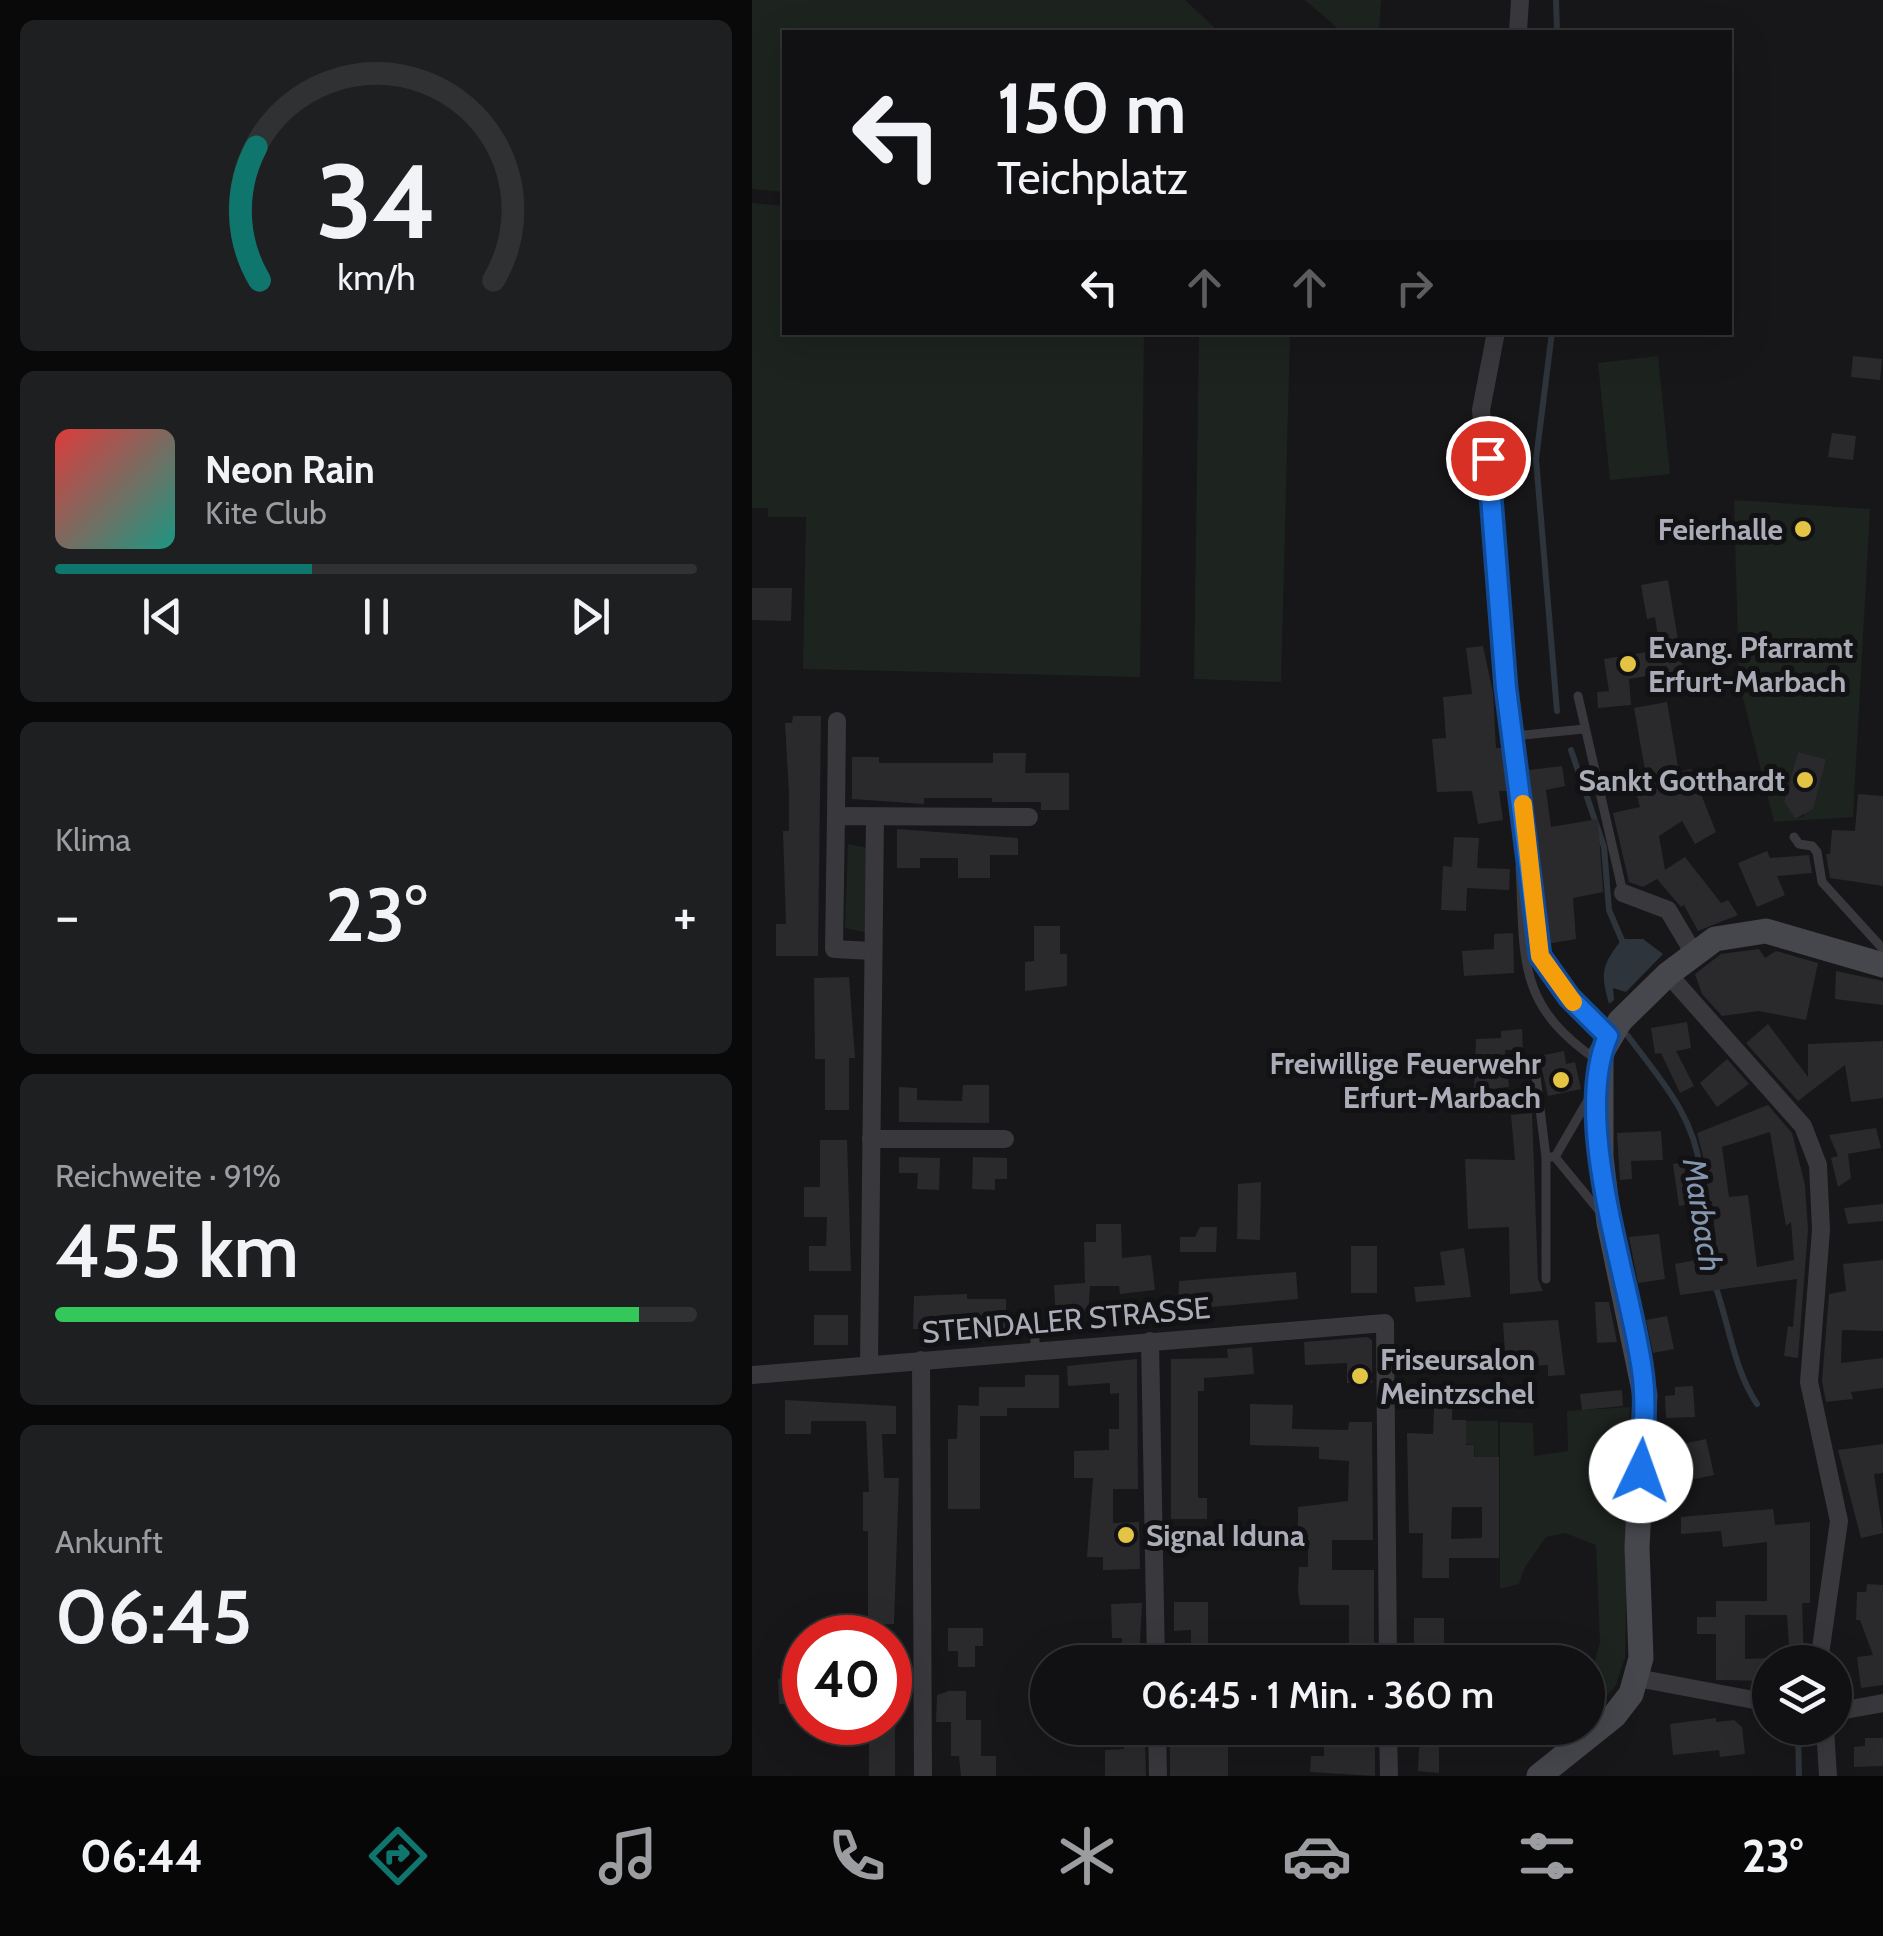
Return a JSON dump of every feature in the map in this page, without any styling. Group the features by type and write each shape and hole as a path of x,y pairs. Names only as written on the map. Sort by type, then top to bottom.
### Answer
{"street":[{"path":"1518,30 1520,0"},
{"path":"1495,335 1481,410 1506,688"},
{"path":"837,721 834,949 872,951"},
{"path":"836,816 1028,817"},
{"path":"869,1364 875,817"},
{"path":"1623,894 1668,910 1693,952"},
{"path":"1539,1776 1614,1716 1637,1678 1641,1658 1637,1546 1645,1395 1609,1223 1598,1071 1608,1036 1668,974 1715,939 1766,931 1882,965"},
{"path":"1668,974 1803,1126 1818,1165 1821,1230 1809,1382 1838,1521 1821,1645"},
{"path":"1569,997 1608,1036"},
{"path":"871,1139 1005,1138"},
{"name":"STENDALER STRASSE","path":"752,1375 922,1360 1035,1341 1150,1340 1386,1323 1388,1645"},
{"path":"1150,1340 1156,1645"},
{"path":"922,1360 924,1776"},
{"path":"1637,1678 1752,1700"},
{"path":"1852,1709 1882,1703"},
{"path":"1157,1745 1158,1776"},
{"path":"1388,1745 1388,1776"},
{"path":"1826,1745 1828,1776"}],"lane":[{"path":"1506,688 1540,956 1569,997"},
{"path":"1578,696 1623,894"},
{"path":"1513,736 1584,730"},
{"path":"1794,836 1798,844 1818,852 1822,882 1882,948"},
{"path":"1520,868 1530,986 1562,1033 1598,1071 1550,1157"},
{"path":"1536,1077 1550,1157 1546,1279"},
{"path":"1550,1157 1609,1223"}],"shaded area":[{"path":"752,0 1185,0 1213,26 1213,30 782,30 782,192 752,189"},
{"path":"1305,0 1381,0 1379,30 1340,30"},
{"path":"752,203 782,206 782,335 1144,335 1140,677 803,669 806,517 768,517 768,508 752,508"},
{"path":"1199,335 1290,335 1281,682 1194,679"},
{"path":"1658,356 1670,474 1610,480 1598,363"},
{"path":"1734,500 1870,509 1853,817 1774,822 1739,682","holes":["1798,752 1826,759 1804,816 1795,819 1784,801"]},
{"path":"848,844 868,848 868,928 864,932 845,928"},
{"path":"1622,939 1643,939 1663,954 1626,992 1613,988 1614,1000 1609,1004 1605,969"},
{"path":"1630,1407 1625,1658 1616,1685 1605,1698 1605,1645 1599,1645 1596,1545 1565,1533 1546,1537 1525,1567 1519,1584 1500,1589 1500,1422 1533,1423 1534,1456 1568,1451 1567,1411"},
{"path":"1466,1421 1498,1421 1498,1457 1475,1457 1474,1445 1466,1444"}],"building":[{"path":"1853,356 1882,359 1880,380 1851,377"},
{"path":"1832,433 1856,436 1853,460 1828,457"},
{"path":"1668,580 1683,670 1629,679 1631,705 1598,708 1597,692 1609,691 1604,659 1660,650 1655,617 1647,619 1641,585"},
{"path":"752,588 792,588 791,621 752,620"},
{"path":"1483,646 1493,693 1496,748 1502,748 1511,791 1499,791 1503,820 1478,824 1472,791 1437,792 1432,739 1446,738 1443,697 1472,694 1466,648"},
{"path":"1667,702 1679,772 1691,769 1716,832 1695,844 1682,821 1659,836 1665,870 1685,857 1721,903 1728,900 1738,915 1698,931 1684,905 1681,907 1657,879 1643,887 1629,882 1613,813 1640,807 1634,785 1647,781 1634,708"},
{"path":"793,716 821,716 818,956 776,956 776,924 786,924 783,831 789,831 789,793 785,723 792,723"},
{"name":"Sankt Gotthardt","path":"1798,752 1826,759 1813,809 1795,819 1784,801"},
{"path":"993,753 1026,753 1025,773 1069,773 1069,810 1041,810 1041,802 992,802 992,798 924,798 924,804 852,799 852,757 879,757 879,763 993,763"},
{"path":"1562,766 1565,786 1546,790 1551,827 1598,819 1603,892 1573,898 1576,939 1546,944 1529,770"},
{"path":"1858,794 1883,796 1883,886 1830,878 1826,854 1830,854 1832,830 1855,831"},
{"path":"897,829 1018,838 1018,855 990,855 990,878 958,878 958,858 920,858 920,868 897,868"},
{"path":"1454,837 1479,838 1477,868 1510,869 1509,890 1467,888 1466,911 1441,910 1443,866 1452,867"},
{"path":"1767,851 1770,858 1809,855 1812,873 1777,876 1785,895 1757,907 1738,863"},
{"path":"1034,926 1060,926 1060,954 1067,954 1067,986 1025,991 1025,962 1034,961"},
{"path":"1513,933 1514,973 1464,976 1462,951 1494,949 1494,934"},
{"path":"1759,949 1765,958 1776,951 1818,963 1806,1020 1759,1011 1722,1016 1702,994 1695,974 1721,954"},
{"path":"1836,971 1883,981 1883,1005 1835,999"},
{"path":"849,977 855,1058 849,1058 849,1110 825,1110 825,1059 815,1059 814,978"},
{"path":"1687,1022 1691,1048 1676,1051 1694,1086 1680,1093 1661,1053 1655,1054 1651,1028"},
{"path":"1768,1024 1808,1077 1808,1044 1883,1041 1883,1098 1851,1102 1845,1065 1798,1101 1746,1043"},
{"path":"1522,1029 1523,1050 1505,1050 1509,1087 1474,1091 1476,1039 1501,1038 1501,1031"},
{"path":"1564,1051 1566,1064 1575,1062 1581,1089 1548,1096 1539,1056"},
{"path":"1727,1059 1749,1084 1717,1107 1700,1083"},
{"path":"963,1085 989,1085 989,1123 899,1122 899,1087 917,1088 917,1100 962,1101"},
{"path":"1768,1105 1792,1133 1805,1185 1808,1230 1798,1358 1784,1356 1788,1326 1793,1327 1797,1279 1680,1295 1675,1264 1717,1256 1712,1201 1679,1206 1673,1164 1704,1160 1697,1133","holes":["1770,1132 1786,1226 1791,1222 1794,1260 1757,1267 1748,1195 1729,1197 1722,1147"]},
{"path":"1532,1113 1538,1279 1543,1291 1510,1294 1509,1227 1468,1229 1465,1159 1515,1160 1511,1115"},
{"path":"1876,1128 1881,1148 1848,1154 1851,1178 1838,1187 1831,1158 1838,1156 1829,1135"},
{"path":"1661,1131 1663,1160 1631,1161 1632,1179 1620,1180 1617,1133"},
{"path":"820,1140 847,1140 851,1271 809,1271 809,1246 826,1246 827,1217 804,1217 804,1187 820,1187"},
{"path":"899,1157 940,1158 939,1190 917,1189 918,1173 899,1173"},
{"path":"973,1157 1007,1158 1007,1179 995,1179 995,1190 972,1189"},
{"path":"1261,1182 1260,1240 1237,1239 1238,1184"},
{"path":"1883,1204 1883,1221 1848,1224 1844,1208"},
{"path":"1096,1224 1121,1224 1122,1258 1151,1255 1155,1290 1120,1294 1119,1286 1090,1286 1088,1316 1056,1319 1054,1285 1085,1283 1084,1242 1096,1242"},
{"path":"1200,1227 1217,1227 1216,1252 1180,1252 1180,1237 1195,1237"},
{"path":"1659,1234 1665,1279 1638,1283 1629,1237"},
{"path":"1351,1246 1377,1246 1377,1293 1351,1293"},
{"path":"1464,1248 1471,1297 1416,1302 1414,1287 1445,1285 1440,1252"},
{"path":"1883,1260 1883,1331 1842,1330 1841,1363 1883,1358 1883,1388 1851,1392 1853,1399 1826,1402 1822,1381 1829,1294 1846,1291 1843,1264"},
{"path":"1296,1272 1298,1299 1178,1310 1179,1281"},
{"path":"967,1294 967,1299 1006,1299 1006,1329 913,1329 914,1296"},
{"path":"1595,1302 1609,1302 1617,1342 1597,1343"},
{"path":"814,1315 848,1315 848,1345 814,1345"},
{"path":"1667,1316 1674,1349 1653,1353 1646,1320"},
{"path":"1558,1320 1565,1375 1548,1376 1548,1365 1506,1367 1503,1323"},
{"path":"1367,1337 1372,1340 1372,1383 1347,1383 1347,1363 1305,1365 1304,1342"},
{"path":"1252,1347 1254,1374 1204,1378 1204,1391 1198,1391 1198,1498 1207,1498 1207,1519 1171,1519 1171,1359 1228,1358 1227,1349"},
{"path":"1137,1359 1138,1489 1113,1489 1113,1523 1139,1522 1140,1569 1103,1570 1103,1557 1087,1557 1093,1478 1074,1478 1074,1451 1109,1450 1109,1429 1119,1429 1119,1393 1110,1394 1110,1383 1068,1386 1067,1366"},
{"path":"1025,1375 1059,1375 1059,1408 1007,1408 1007,1416 980,1416 980,1509 948,1509 948,1439 957,1439 958,1405 979,1406 979,1387 1025,1387"},
{"path":"1693,1386 1695,1417 1666,1418 1665,1396 1675,1395 1675,1387"},
{"path":"1435,1387 1453,1387 1452,1420 1466,1420 1466,1445 1474,1445 1474,1457 1499,1457 1499,1558 1449,1558 1449,1578 1422,1578 1423,1533 1409,1533 1407,1433 1433,1434","holes":["1452,1507 1482,1507 1482,1538 1451,1539"]},
{"path":"1622,1390 1623,1406 1582,1410 1580,1394"},
{"path":"785,1400 896,1406 896,1434 882,1434 884,1478 899,1478 894,1615 868,1615 868,1531 863,1531 863,1492 869,1492 866,1421 811,1421 811,1434 785,1434"},
{"path":"1250,1404 1293,1405 1292,1429 1348,1430 1349,1422 1372,1422 1373,1540 1332,1540 1332,1570 1374,1570 1374,1645 1349,1645 1349,1605 1300,1605 1298,1591 1299,1567 1308,1567 1308,1535 1298,1535 1298,1507 1348,1501 1349,1461 1319,1459 1319,1447 1250,1445"},
{"path":"1706,1439 1714,1475 1667,1485 1666,1515 1655,1516 1658,1449"},
{"path":"1883,1444 1883,1473 1874,1474 1883,1533 1861,1538 1838,1450"},
{"path":"1773,1509 1775,1525 1810,1522 1810,1603 1802,1603 1803,1645 1789,1645 1787,1615 1745,1615 1745,1659 1752,1659 1752,1681 1716,1680 1716,1634 1697,1634 1697,1617 1716,1617 1716,1601 1767,1601 1767,1542 1723,1547 1721,1531 1681,1534 1681,1517"},
{"path":"1867,1584 1883,1585 1883,1685 1861,1688 1857,1657 1873,1655 1860,1620 1856,1620 1857,1592 1866,1592"},
{"path":"1174,1602 1208,1602 1208,1645 1191,1645 1191,1630 1174,1631"},
{"path":"1142,1603 1140,1645 1122,1645 1122,1638 1112,1638 1111,1604"},
{"path":"1414,1618 1444,1618 1444,1645 1414,1645"},
{"path":"948,1628 983,1628 983,1646 975,1646 975,1667 958,1667 958,1651 948,1651"},
{"path":"778,1679 782,1679 782,1704"},
{"path":"966,1691 966,1720 981,1720 981,1756 996,1756 996,1776 961,1776 959,1756 951,1756 951,1722 936,1722 937,1695"},
{"path":"1716,1718 1716,1722 1734,1720 1742,1727 1745,1754 1720,1757 1719,1750 1673,1755 1670,1724"},
{"path":"1865,1738 1883,1738 1883,1766 1854,1767 1854,1747 1865,1746"},
{"path":"869,1745 895,1745 895,1776 869,1776"},
{"path":"1124,1745 1145,1745 1146,1776 1105,1776 1105,1750 1124,1749"},
{"path":"1170,1745 1228,1745 1228,1776 1170,1776"},
{"path":"1324,1745 1375,1745 1375,1776 1310,1772 1311,1756 1324,1756"},
{"path":"1419,1745 1439,1745 1439,1773 1418,1771"}],"waterway":[{"name":"Marbach","path":"1556,0 1557,30"},
{"name":"Marbach","path":"1552,335 1536,459 1557,711"},
{"name":"Marbach","path":"1571,750 1604,847 1609,910 1624,945"},
{"name":"Marbach","path":"1628,1036 1683,1114 1700,1169"},
{"name":"Marbach","path":"1703,1196 1708,1264"},
{"name":"Marbach","path":"1715,1285 1737,1362 1757,1404"},
{"name":"Marbach","path":"1798,1745 1799,1776"}],"slow traffic":[{"path":"1523,804 1540,956 1573,1002"}],"place":[{"name":"Feierhalle","path":"1803,529"},
{"name":"Evang. Pfarramt Erfurt-Marbach","path":"1628,664"},
{"name":"Sankt Gotthardt","path":"1805,780"},
{"name":"Freiwillige Feuerwehr Erfurt-Marbach","path":"1561,1080"},
{"name":"Friseursalon Meintzschel","path":"1360,1376"},
{"name":"Signal Iduna","path":"1126,1535"}],"route":[{"path":"1488,458 1506,688 1540,956 1569,997 1608,1036 1599,1062 1601,1156 1609,1223 1642,1368 1645,1395 1641,1471"}]}
